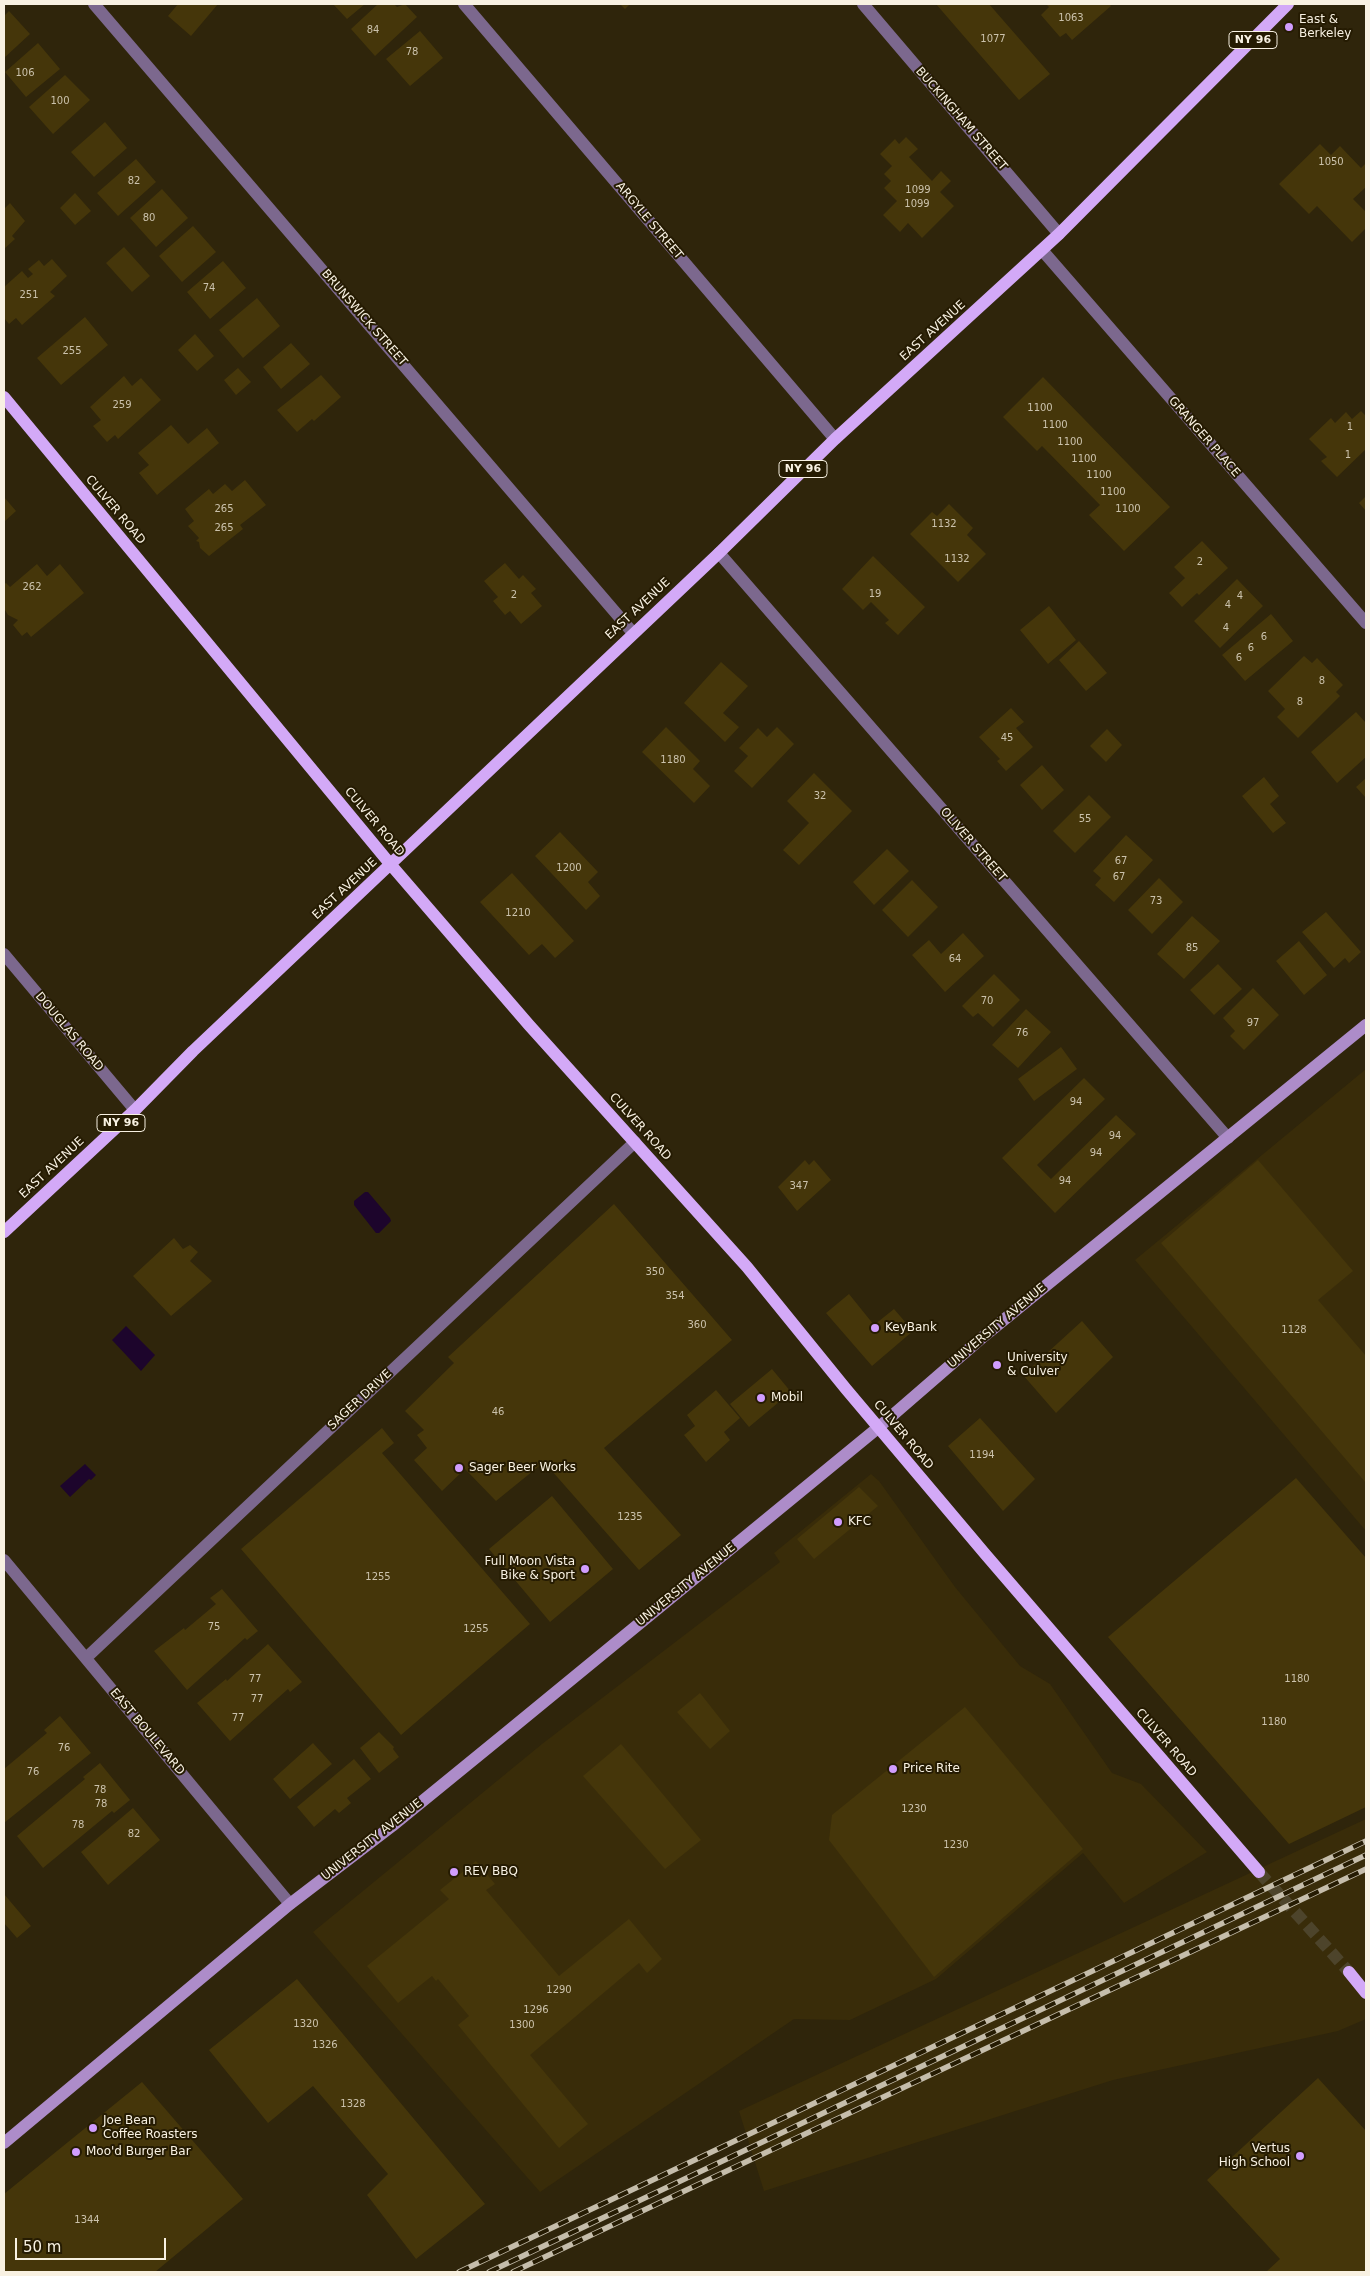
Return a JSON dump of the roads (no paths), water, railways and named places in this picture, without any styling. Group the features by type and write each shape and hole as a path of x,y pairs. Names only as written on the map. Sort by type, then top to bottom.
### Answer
{"main road":[{"name":"EAST AVENUE","path":"4,1232 135,1110 193,1051 719,553 834,439 1059,234 1288,4"},
{"name":"CULVER ROAD","path":"4,397 391,864 529,1025 747,1266 879,1427 1259,1872"},
{"name":"UNIVERSITY AVENUE","path":"4,2143 290,1904 427,1797 879,1427 984,1336 1366,1025"},
{"path":"1349,1972 1366,1993"}],"street":[{"name":"BRUNSWICK STREET","path":"94,4 633,633"},
{"name":"ARGYLE STREET","path":"464,4 834,439"},
{"name":"BUCKINGHAM STREET","path":"863,4 1059,234"},
{"name":"GRANGER PLACE","path":"1042,250 1366,623"},
{"name":"OLIVER STREET","path":"719,553 1228,1138"},
{"name":"DOUGLAS ROAD","path":"4,954 135,1110"},
{"name":"SAGER DRIVE","path":"86,1658 635,1142"},
{"name":"EAST BOULEVARD","path":"4,1560 290,1904"}],"tunnel":[{"path":"1259,1872 1349,1972"}],"railway":[{"path":"459,2272 1366,1841"},
{"path":"489,2272 1366,1855"},
{"path":"513,2272 1366,1869"}],"place":[{"name":"East & Berkeley","path":"1289,27"},
{"name":"KeyBank","path":"875,1328"},
{"name":"University & Culver","path":"997,1365"},
{"name":"Mobil","path":"761,1398"},
{"name":"Sager Beer Works","path":"459,1468"},
{"name":"KFC","path":"838,1522"},
{"name":"Full Moon Vista Bike & Sport","path":"585,1569"},
{"name":"Price Rite","path":"893,1769"},
{"name":"REV BBQ","path":"454,1872"},
{"name":"Joe Bean Coffee Roasters","path":"93,2128"},
{"name":"Moo'd Burger Bar","path":"76,2152"},
{"name":"Vertus High School","path":"1300,2156"}]}
